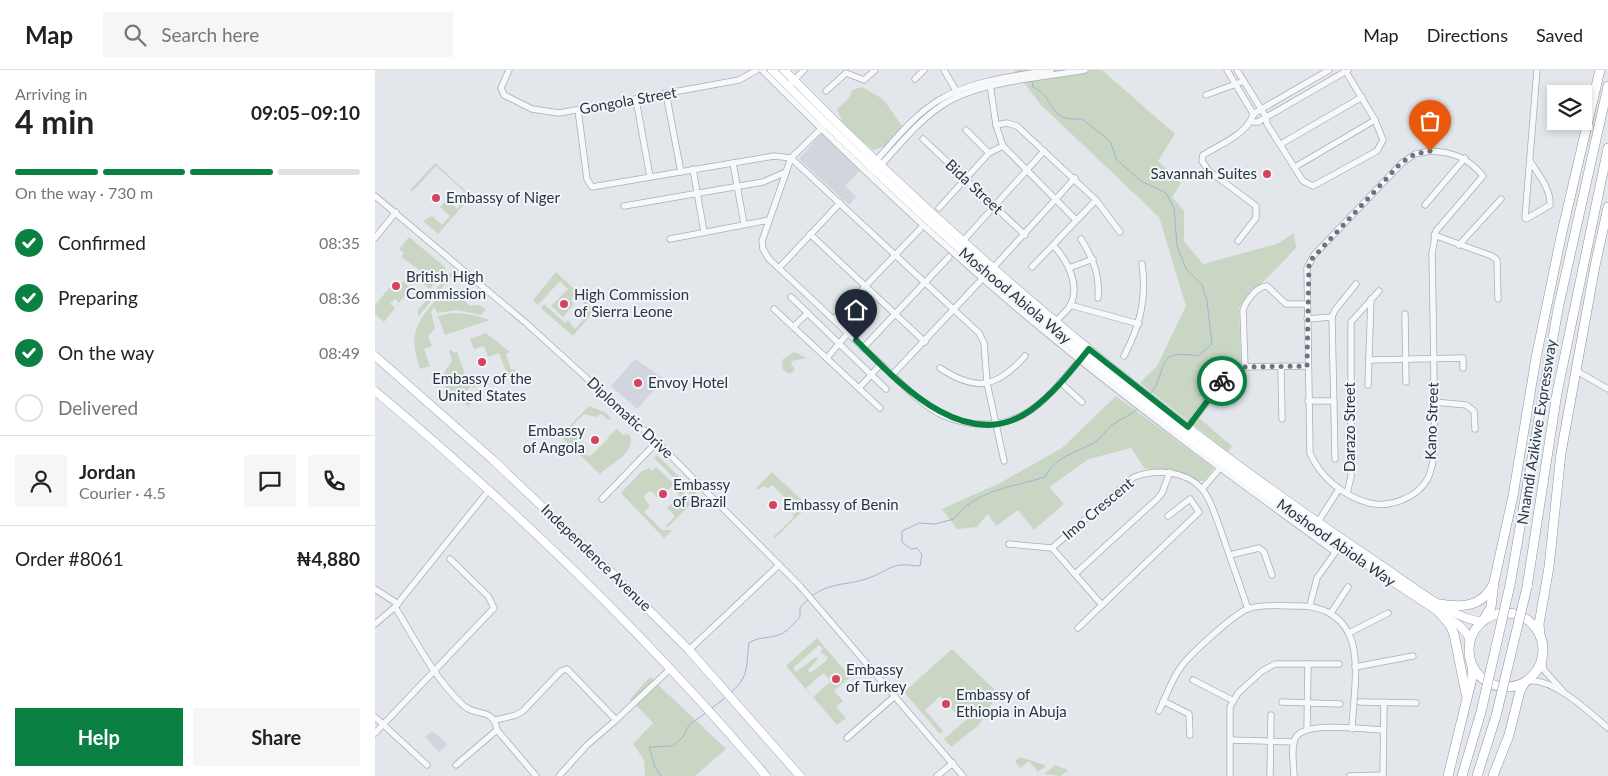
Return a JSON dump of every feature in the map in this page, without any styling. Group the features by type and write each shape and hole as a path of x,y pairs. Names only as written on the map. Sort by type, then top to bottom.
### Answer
{"highway":[{"name":"Nnamdi Azikiwe Expressway","path":"1483,620 1490,610 1561,232 1600,70"},
{"name":"Nnamdi Azikiwe Expressway","path":"1462,776 1481,712 1510,585 1558,309 1608,86"},
{"name":"Nnamdi Azikiwe Expressway","path":"1477,776 1496,716 1527,587 1557,393 1608,148"},
{"name":"Nnamdi Azikiwe Expressway","path":"1540,636 1539,624 1549,567 1561,453 1575,370 1608,207"},
{"path":"1585,255 1606,217"},
{"path":"1558,309 1561,232"},
{"path":"1523,437 1547,372"},
{"path":"1557,393 1561,453"},
{"path":"1439,608 1469,605 1483,598 1494,582"},
{"path":"1439,608 1454,634 1465,685 1466,702"},
{"path":"1448,776 1472,678 1469,641 1483,620 1502,613 1521,616 1529,621 1540,636 1542,657 1539,666 1519,691 1509,735 1493,776"},
{"path":"1471,663 1480,677 1493,685 1510,687 1526,681"}],"main road":[{"name":"Moshood Abiola Way","path":"772,70 791,83"},
{"name":"Moshood Abiola Way","path":"784,70 791,83 842,145 875,166 962,251 1054,324"},
{"name":"Moshood Abiola Way","path":"825,124 993,268 1085,354 1134,389 1224,463 1316,525 1340,546 1439,608 1467,620 1483,620"},
{"name":"Independence Avenue","path":"375,356 492,459 614,574 689,650 744,710 800,776"},
{"name":"Independence Avenue","path":"375,391 484,485 541,538 670,669 766,776"},
{"name":"Moshood Abiola Way","path":"1439,608 1462,628 1469,641"}],"street":[{"name":"Gongola Street","path":"509,70 502,90 506,96 539,111 559,113 739,80 757,70"},
{"path":"762,70 825,124 791,158 762,244 765,254 892,375 925,404 942,414 968,422 995,423 1007,421 1030,411 1085,354"},
{"path":"791,83 804,70"},
{"path":"825,92 846,73 864,80 875,70"},
{"path":"915,80 924,70"},
{"path":"944,70 958,93"},
{"path":"875,166 919,123 958,93 1051,70"},
{"path":"1011,80 1085,70"},
{"path":"1227,70 1253,114 1254,122"},
{"path":"1237,70 1266,117 1267,124 1303,181 1313,186 1377,151 1383,140 1375,120 1347,70 1266,117 1254,122 1203,155 1201,161 1209,171 1256,206 1257,218 1238,240"},
{"path":"1253,114 1329,70"},
{"path":"1530,161 1551,198 1551,205 1525,218 1537,70"},
{"path":"1206,95 1244,81"},
{"path":"990,84 996,125 1003,146 1076,220"},
{"path":"666,94 681,172"},
{"path":"1281,144 1362,97"},
{"path":"635,99 650,177"},
{"path":"577,110 590,186 596,187 774,156 791,158 955,309 983,339 987,383 1004,461"},
{"path":"1295,167 1375,120"},
{"path":"1254,122 1267,124"},
{"path":"996,125 1007,123 1017,126 1075,178 1096,200 1120,232"},
{"path":"966,130 989,154"},
{"name":"Bida Street","path":"923,139 1025,235"},
{"path":"842,145 983,278 1085,354 1140,406 1340,546 1317,578 1310,605"},
{"path":"939,208 989,154 1003,146"},
{"path":"963,242 1044,151"},
{"name":"Kano Street","path":"1434,235 1432,254 1434,402 1431,466 1422,486 1403,499 1383,505 1360,500 1339,489 1321,473 1310,453 1307,366 1307,268 1314,255 1408,158 1430,151 1457,154 1465,158"},
{"path":"1425,205 1465,158 1483,176 1434,235 1492,256 1497,260 1498,299"},
{"path":"733,163 744,224"},
{"path":"693,169 704,232"},
{"path":"624,206 737,187 769,180 786,172"},
{"path":"993,268 1075,178"},
{"name":"Diplomatic Drive","path":"375,196 526,323 657,442 800,586 963,776"},
{"path":"1459,245 1501,199"},
{"path":"1032,268 1096,200"},
{"path":"779,268 840,203"},
{"path":"375,238 396,212"},
{"path":"670,239 769,220"},
{"path":"833,319 920,229"},
{"path":"810,234 925,342"},
{"path":"1081,239 1093,259 1099,282 1098,298"},
{"path":"1053,246 1069,268 1073,292 1071,305 1054,324"},
{"path":"863,348 949,257"},
{"path":"1069,268 1093,259"},
{"path":"1124,356 1139,324 1144,297 1142,264"},
{"path":"892,375 983,278"},
{"path":"1335,459 1332,317 1335,310 1356,284"},
{"path":"1245,367 1243,310 1246,303 1259,288 1267,286 1286,304 1307,304"},
{"name":"Darazo Street","path":"1347,493 1351,477 1351,322 1379,290"},
{"path":"791,297 886,389"},
{"path":"1368,385 1371,299"},
{"path":"1071,305 1139,324"},
{"path":"774,309 880,408"},
{"path":"793,327 808,313"},
{"path":"1405,314 1406,382"},
{"path":"1307,319 1332,317"},
{"path":"827,358 848,333"},
{"path":"940,368 965,382 987,383 1007,376 1025,356"},
{"path":"1369,360 1463,358 1463,368"},
{"path":"859,388 881,364"},
{"path":"1281,366 1281,419"},
{"path":"1185,430 1223,380 1245,367 1307,366"},
{"path":"1575,370 1608,389"},
{"path":"1060,382 1082,402"},
{"path":"1308,401 1334,401"},
{"path":"1434,402 1466,405 1474,411 1475,429"},
{"path":"602,499 657,442"},
{"path":"1224,463 1202,489 1213,511 1248,608"},
{"name":"Imo Crescent","path":"1052,548 1134,477 1149,472 1170,472 1202,489"},
{"path":"1075,574 1157,499 1162,493 1170,472"},
{"path":"1316,525 1339,489"},
{"path":"375,624 397,606 485,495"},
{"path":"1078,628 1199,512 1189,500 1167,516"},
{"path":"1009,544 1052,548 1102,605"},
{"path":"1230,555 1259,548 1264,552 1272,575"},
{"path":"375,733 494,608 488,596 450,559"},
{"path":"689,650 779,565"},
{"path":"1331,614 1348,587"},
{"path":"375,588 397,606 434,672 468,710 489,715 496,720 497,730 536,776"},
{"path":"1159,711 1183,663 1248,608 1310,605 1331,614 1349,634 1353,644 1355,667 1352,729"},
{"path":"1349,634 1388,613"},
{"path":"1355,667 1413,656"},
{"path":"1542,657 1544,670 1565,694 1608,728"},
{"path":"1230,776 1233,700 1268,666 1285,664 1339,664"},
{"path":"1307,728 1308,664"},
{"path":"496,720 516,715 523,711 561,671 567,669 616,720"},
{"path":"559,776 587,746 670,669"},
{"path":"1193,680 1233,700"},
{"path":"1526,681 1541,682 1565,694"},
{"path":"847,738 895,696"},
{"path":"1163,701 1189,714 1190,735"},
{"path":"1282,702 1340,704"},
{"path":"1360,702 1416,702"},
{"path":"1350,776 1383,775 1383,702"},
{"path":"1270,776 1271,715"},
{"path":"375,717 427,765"},
{"path":"1294,776 1294,742 1296,736 1307,728 1383,730"},
{"path":"456,765 497,730"},
{"path":"1231,740 1294,742"},
{"path":"937,776 953,763"}],"shaded area":[{"path":"822,133 860,170 845,186 856,197 849,205 799,159"},
{"name":"Envoy Hotel","path":"635,359 666,380 637,409 611,386"},
{"path":"432,731 448,744 439,752 425,737"}],"green space":[{"path":"1014,70 1102,70 1175,134 1158,161 1181,183 1172,197 1184,211 1184,241 1203,264 1277,244 1294,233 1296,248 1239,307 1241,363 1245,372 1224,388 1199,418 1232,446 1228,452 1140,383 1157,366 1186,306 1159,217 1041,105"},
{"path":"862,87 883,99 902,126 885,146 873,150 844,126 837,109 849,98 852,90"},
{"path":"435,163 471,196 438,234 423,221 432,216 442,225 450,216 440,207 447,200 457,209 468,195 436,166 412,192 410,190"},
{"path":"409,237 446,268 430,289 420,281 425,274 401,257 404,253 399,249"},
{"path":"451,272 453,274 418,317 418,310"},
{"path":"556,272 582,296 577,293 571,300 574,304 563,317 551,306 568,289 560,281 538,305 533,300"},
{"path":"403,281 411,288 399,303 395,299 390,304 395,308 384,322 375,314 375,305 390,287 395,291"},
{"path":"445,289 460,297 470,306 480,305 486,310 481,315 457,310 437,313 434,307 431,312 435,328 428,336 432,346 424,349 430,366 420,369 414,343 415,333 422,317"},
{"path":"582,296 594,311 573,336 541,308 544,304 565,323 568,320 575,329 588,314 582,309 586,305 580,299"},
{"path":"451,313 469,314 490,320 445,335 438,316"},
{"path":"486,333 510,352 506,354 511,370 515,369 517,373 508,376 499,353 488,357 484,346 474,349 470,339"},
{"path":"452,350 453,353 457,352 468,382 471,381 476,385 474,388 471,386 463,394 472,402 468,406 461,400 458,403 447,393 445,386 448,383 441,377 452,361 449,351"},
{"path":"794,352 807,358 792,361 791,363 795,370 790,374 783,370 782,360"},
{"path":"1116,396 1214,468 1204,481 1197,481 1168,469 1145,469 1131,448 1089,459 1049,487 1064,504 1034,530 1018,510 996,526 988,514 977,527 957,529 942,509 1000,483 1062,448"},
{"path":"589,406 605,412 611,419 608,420 601,414 596,417 584,414 567,431 573,437 576,435 579,439 577,441 587,448 584,451 589,457 609,438 607,434 609,436 617,429 623,435 629,434 631,440 627,451 600,474 560,436"},
{"path":"657,455 703,500 701,502 695,496 694,498 654,458"},
{"path":"656,467 674,484 659,499 651,491 646,493 644,498 650,506 644,512 662,530 673,530 664,538 621,493 642,471 650,468 652,471"},
{"path":"772,472 808,506 775,538 773,537 792,519 794,515 791,512 795,514 802,507 796,500 789,509 784,505 788,501 772,485 768,488 763,486 758,490 756,488"},
{"path":"681,490 692,503 668,527 665,526 675,516 667,508 674,501 681,508 686,503 677,493"},
{"path":"817,638 850,677 834,691 843,701 836,707 846,718 837,725 786,666","holes":["819,645 823,649 820,652 828,657 826,661 810,673 808,670 818,659 816,657 796,672 793,668","823,673 831,681 813,697 806,688"]},
{"path":"952,649 998,693 979,725 951,747 944,739 978,710 974,705 959,717 940,696 925,710 943,731 940,734 904,692"},
{"path":"650,677 726,749 695,776 645,776 644,760 633,744 653,723 630,699"},
{"path":"1020,757 1045,765 1045,767 1038,772 1029,761 1020,768 1015,761"},
{"path":"1055,765 1068,770 1061,776 1044,774"}],"waterway":[{"path":"1032,81 1033,87 1046,97 1057,113 1071,119 1082,119 1110,141 1117,160 1141,181 1166,193 1174,208 1177,246 1186,269 1202,285 1207,301 1212,344 1198,356 1183,354 1167,358 1156,385 1150,394"},
{"path":"811,597 825,588 863,580 896,566 920,566 922,554 917,548 911,549 902,542 902,531 919,523 935,524 954,519 963,509 984,496 995,491 1045,477 1055,464 1095,442 1112,425 1138,408"},
{"path":"731,692 741,681 746,670 749,643 757,639 777,636 786,631 800,617 800,607 808,600"},
{"path":"712,708 726,697"},
{"path":"661,776 655,767 649,747 673,746 683,737 689,725 707,712"}],"way so far":[{"path":"1222,381 1245,367 1307,366 1307,268 1309,262 1401,163 1415,154 1430,151"}],"place":[{"name":"Savannah Suites","path":"1267,174"},
{"name":"Embassy of Niger","path":"436,198"},
{"name":"British High Commission","path":"396,286"},
{"name":"High Commission of Sierra Leone","path":"564,304"},
{"name":"Embassy of the United States","path":"482,362"},
{"name":"Envoy Hotel","path":"638,383"},
{"name":"Embassy of Angola","path":"595,440"},
{"name":"Embassy of Brazil","path":"663,494"},
{"name":"Embassy of Benin","path":"773,505"},
{"name":"Embassy of Turkey","path":"836,679"},
{"name":"Embassy of Ethiopia in Abuja","path":"946,704"}],"route":[{"path":"856,340 925,404 952,419 982,424 1007,421 1030,411 1060,382 1089,349 1188,427 1202,405 1222,381"}]}
